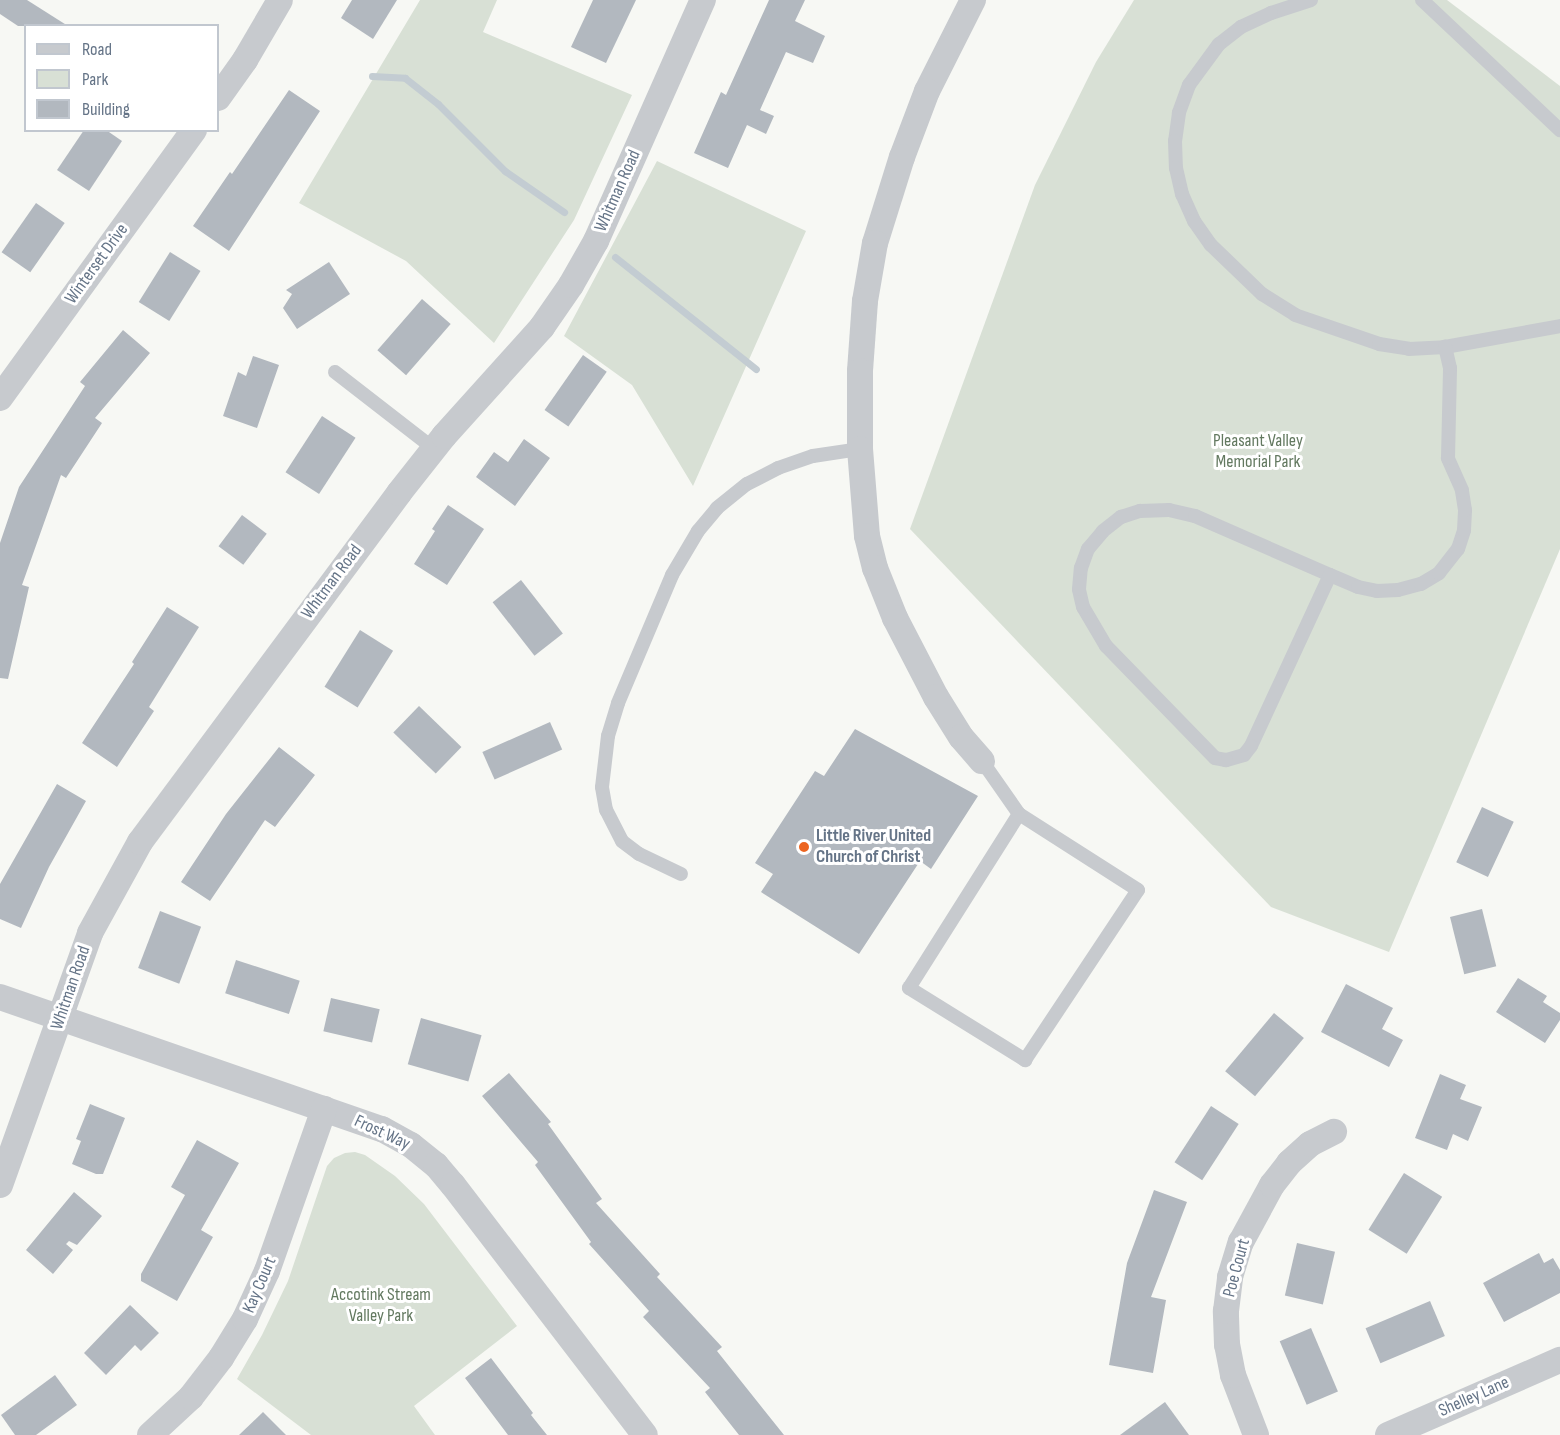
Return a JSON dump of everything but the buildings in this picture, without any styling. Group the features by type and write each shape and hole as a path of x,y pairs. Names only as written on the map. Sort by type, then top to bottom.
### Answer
{"street":[{"path":"219,97 245,60 280,0"},
{"name":"Whitman Road","path":"0,1185 90,933 140,842 434,448 542,327 571,285 596,241 703,0"},
{"path":"973,0 927,91 902,157 875,243 865,300 860,371 860,449 867,536 887,598 936,697 961,737 982,761"},
{"name":"Winterset Drive","path":"0,398 193,132"},
{"name":"Frost Way","path":"0,998 324,1108 382,1129 411,1145 436,1165 645,1435"},
{"name":"Kay Court","path":"150,1435 191,1397 221,1358 246,1319 267,1270 324,1108"},
{"name":"Poe Court","path":"1256,1435 1233,1375 1227,1345 1226,1311 1230,1277 1241,1242 1272,1185 1289,1163 1310,1144 1334,1132"},
{"name":"Shelley Lane","path":"1388,1435 1560,1359"}],"lane":[{"path":"1311,0 1271,13 1241,27 1219,44 1189,85 1179,113 1175,141 1176,168 1182,194 1194,221 1224,258 1262,294 1294,315 1379,344 1409,349 1445,347 1560,326"},
{"path":"1422,0 1558,122"},
{"path":"1330,575 1251,746 1244,755 1226,760 1215,758 1106,646 1083,607 1079,589 1081,568 1088,549 1102,531 1121,517 1140,511 1169,510 1195,516 1330,575 1368,589 1398,590 1421,584 1439,573 1458,549 1464,530 1465,510 1462,490 1448,458 1450,368 1445,347"},
{"path":"335,372 434,448"},
{"path":"681,874 639,854 622,841 606,810 602,787 602,767 611,725 654,618 677,566 698,531 717,508 747,484 778,468 813,456 860,449"},
{"path":"982,761 1019,814 1138,890 1025,1060 909,988 1019,814"}],"green space":[{"path":"420,0 497,0 483,32 632,95 574,220 494,343 406,261 299,203"},
{"name":"Pleasant Valley Memorial Park","path":"1134,0 1447,0 1560,86 1560,549 1389,952 1271,907 910,529 1035,185 1096,62"},
{"path":"657,161 806,231 693,486 632,385 564,336"},
{"name":"Accotink Stream Valley Park","path":"355,1152 365,1155 395,1176 424,1204 517,1326 414,1406 435,1435 311,1435 237,1379 262,1335 288,1281 327,1166 334,1158"}],"waterway":[{"path":"372,76 405,78 438,104 505,171 564,212"},
{"path":"615,257 756,369"}],"place":[{"name":"Little River United Church of Christ","path":"804,847"}]}
